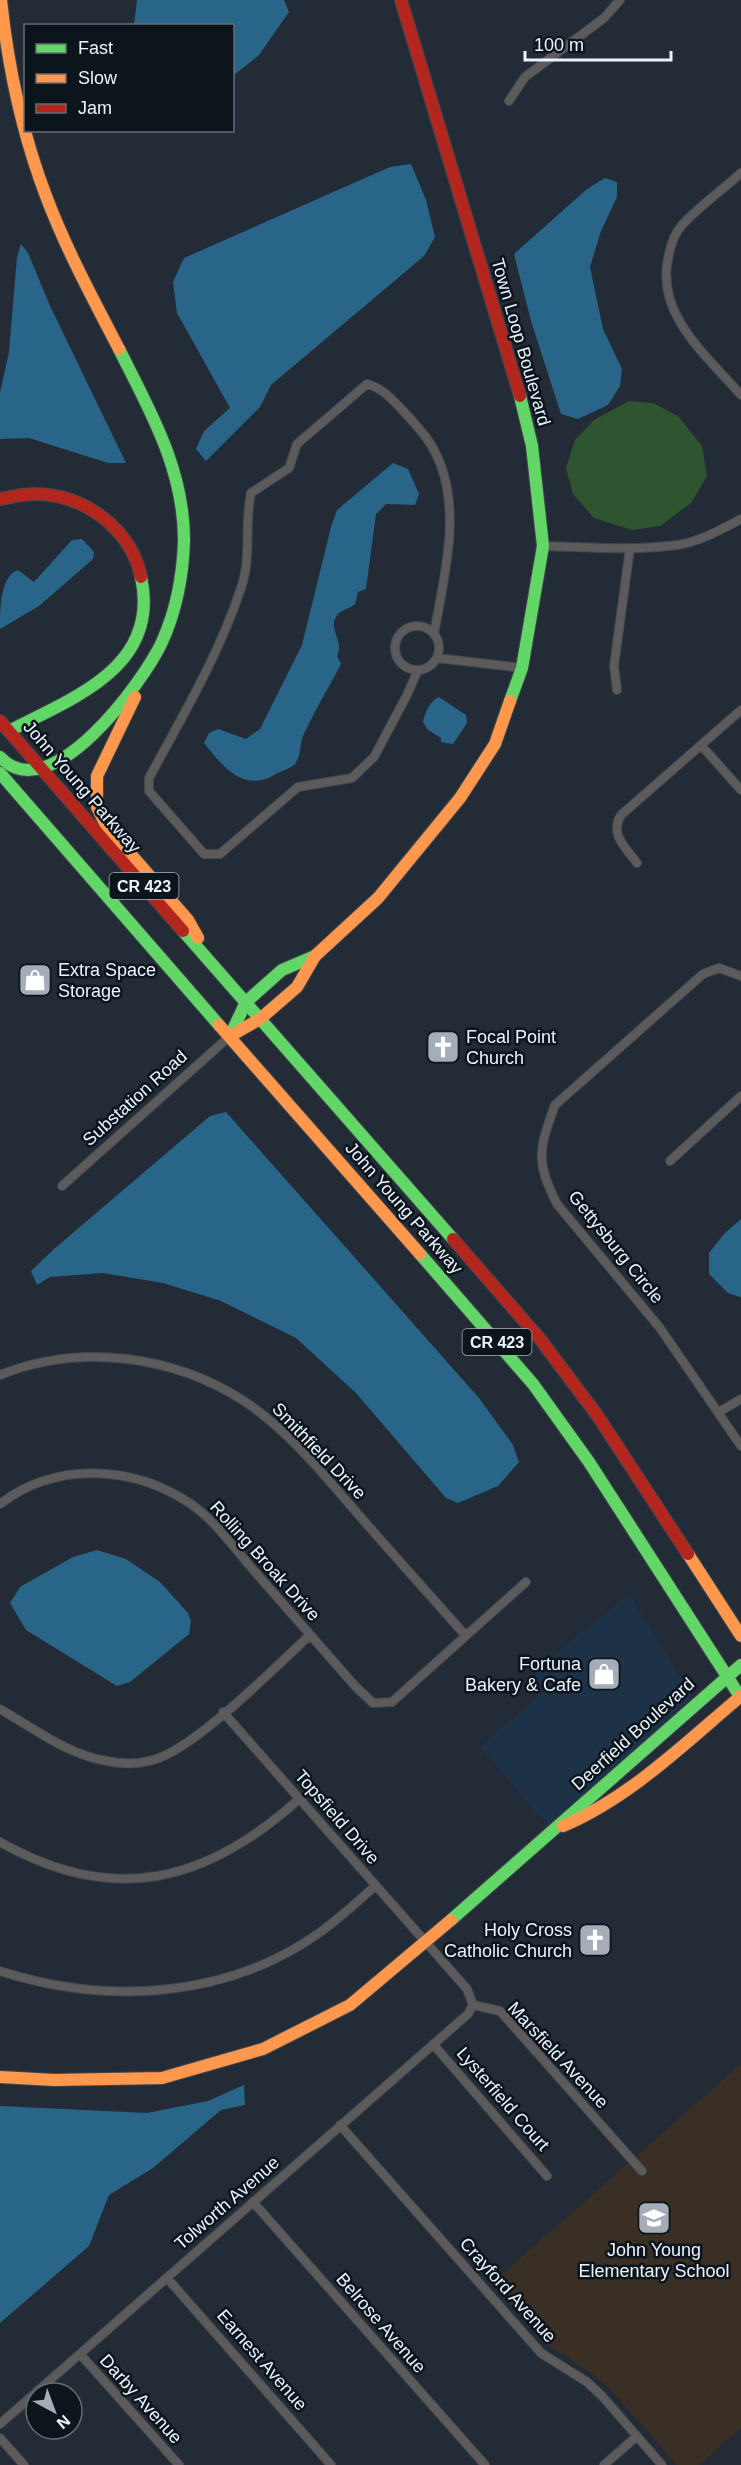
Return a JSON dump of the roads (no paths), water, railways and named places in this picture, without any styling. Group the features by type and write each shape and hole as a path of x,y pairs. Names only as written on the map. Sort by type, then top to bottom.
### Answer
{"main road":[{"path":"1,0 14,92 24,125"},
{"name":"Town Loop Boulevard","path":"231,1036 260,1019 297,987 315,956 378,898 460,798 495,744 522,668 543,546 532,446 520,394 401,0"},
{"path":"26,132 43,189 67,245 157,425 175,469 183,531 182,573 171,621 97,776 98,807 107,826 188,920 211,962"},
{"path":"0,499 37,492 60,495 95,509 109,519 132,548 143,587 140,626 132,648 112,673 99,684 9,731"},
{"path":"0,757 15,767 43,770 68,756 110,718 145,676"},
{"name":"John Young Parkway","path":"0,721 540,1339 597,1415 741,1636"},
{"name":"John Young Parkway","path":"0,773 533,1384 589,1462 741,1697"},
{"path":"0,788 18,793"},
{"name":"Town Loop Boulevard","path":"231,1036 246,1002 282,970 315,956"},
{"name":"Deerfield Boulevard","path":"0,2077 54,2080 162,2078 263,2049 350,2005 426,1942 741,1665"},
{"name":"Deerfield Boulevard","path":"551,1832 596,1812 623,1794 741,1697"}],"street":[{"path":"509,101 525,77 604,18 620,0"},
{"path":"741,173 681,226 670,246 666,288 672,310 688,334 741,394"},
{"path":"418,670 374,757 352,778 298,787 220,854 204,854 149,791 149,778 199,685 242,587 248,552 246,517 250,493 289,468 297,444 367,384 379,387 420,430 435,451 446,486 449,525 447,565 434,634 439,645 437,658 429,666 418,670 411,669 399,660 396,646 398,639 408,629 422,627 434,634"},
{"path":"543,546 630,548 679,545 741,519"},
{"path":"617,690 614,666 630,548"},
{"path":"437,658 522,668"},
{"path":"637,863 618,838 616,823 621,815 741,710"},
{"path":"701,745 741,790"},
{"name":"Gettysburg Circle","path":"741,976 719,968 703,974 555,1105 545,1133 540,1159 546,1182 557,1204 660,1328 741,1446"},
{"name":"Substation Road","path":"62,1186 231,1036"},
{"path":"670,1161 741,1096"},
{"name":"Smithfield Drive","path":"0,1375 63,1358 106,1357 154,1363 199,1377 244,1401 279,1428 311,1460 466,1636"},
{"path":"719,1412 741,1399"},
{"name":"Rolling Broak Drive","path":"0,1504 27,1487 46,1479 73,1473 112,1473 139,1479 171,1492 201,1513 373,1703 392,1702 466,1636"},
{"path":"466,1636 526,1582"},
{"path":"0,1709 72,1751 106,1761 127,1763 153,1760 187,1743 310,1635"},
{"name":"Topsfield Drive","path":"223,1712 426,1942"},
{"path":"0,1842 32,1860 84,1875 114,1878 153,1875 200,1864 231,1851 266,1828 299,1799"},
{"path":"0,1971 38,1983 114,1993 195,1986 238,1974 274,1959 319,1934 375,1886"},
{"path":"426,1942 467,1989 473,2005"},
{"name":"Tolworth Avenue","path":"0,2424 468,2013 473,2005"},
{"name":"Marsfield Avenue","path":"473,2005 500,2011 642,2171"},
{"name":"Lysterfield Court","path":"433,2044 547,2176"},
{"name":"Crayford Avenue","path":"340,2125 541,2353 594,2389 662,2465"},
{"name":"Belrose Avenue","path":"253,2202 485,2465"},
{"name":"Earnest Avenue","path":"167,2278 331,2465"},
{"name":"Darby Avenue","path":"80,2354 179,2465"},
{"path":"604,2465 637,2436"},
{"path":"0,2438 24,2465"}],"water":[{"path":"137,0 284,0 289,12 259,55 234,75 234,24 134,24"},
{"path":"411,164 426,200 435,237 424,256 271,385 260,407 206,461 196,449 204,431 230,408 177,313 173,282 184,258 390,167"},
{"path":"605,178 617,182 617,197 601,231 590,267 603,329 622,369 620,386 608,405 578,419 561,414 531,321 514,254 587,189"},
{"path":"21,244 28,253 51,308 126,463 108,463 29,438 0,439 0,393 9,352 17,257"},
{"path":"393,463 408,469 419,494 415,505 386,504 376,514 366,589 358,592 355,604 340,612 335,619 339,645 337,656 341,664 304,734 297,760 291,767 263,780 243,779 226,768 204,743 209,733 218,729 246,739 260,729 302,645 337,510"},
{"path":"82,539 94,552 93,559 39,606 0,629 2,594 12,573 18,570 34,582 72,540"},
{"path":"439,697 466,715 467,723 453,744 441,742 441,738 428,730 423,722 428,707"},
{"path":"226,1112 479,1398 513,1445 519,1462 498,1486 458,1503 446,1498 356,1393 296,1338 221,1301 163,1283 103,1273 50,1277 37,1285 31,1271 54,1249 210,1116"},
{"path":"741,1219 740,1297 728,1293 709,1274 709,1253 724,1234"},
{"path":"97,1550 126,1559 160,1582 188,1613 191,1621 189,1634 130,1682 117,1686 26,1630 10,1603 20,1587 73,1557"},
{"path":"244,2085 245,2105 221,2110 153,2168 109,2195 89,2246 0,2323 0,2106 147,2113 208,2101"}],"place":[{"name":"Extra Space Storage","path":"35,980"},
{"name":"Focal Point Church","path":"443,1047"},
{"name":"Fortuna Bakery & Cafe","path":"604,1674"},
{"name":"Holy Cross Catholic Church","path":"595,1940"},
{"name":"John Young Elementary School","path":"654,2218"}]}
